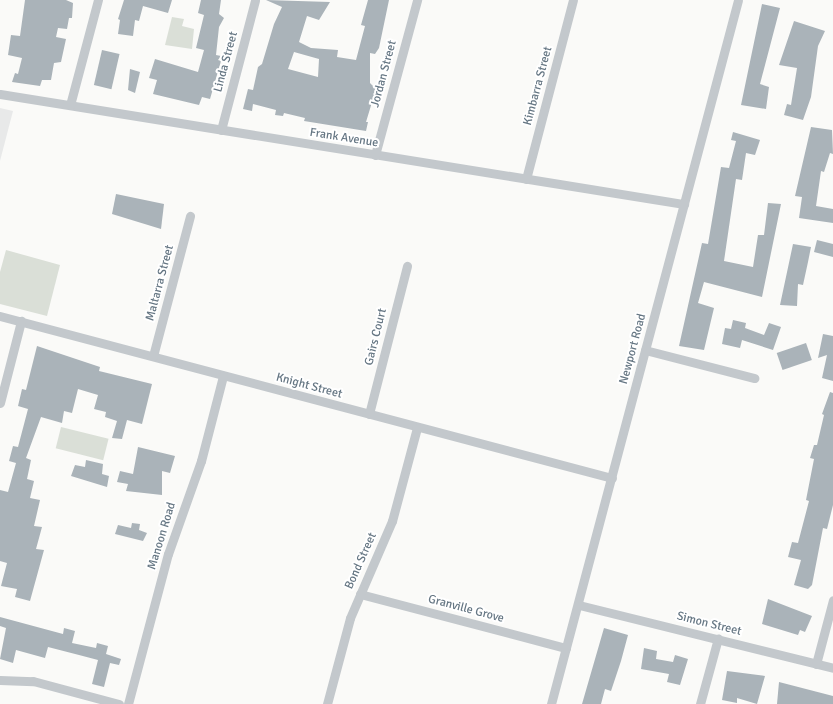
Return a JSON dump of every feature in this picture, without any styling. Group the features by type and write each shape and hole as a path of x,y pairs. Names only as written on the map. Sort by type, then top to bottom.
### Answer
{"street":[{"path":"70,105 98,0"},
{"name":"Linda Street","path":"221,130 255,0"},
{"name":"Jordan Street","path":"376,155 417,0"},
{"name":"Kimbarra Street","path":"526,179 573,0"},
{"name":"Newport Road","path":"551,704 738,0"},
{"name":"Frank Avenue","path":"0,94 684,204"},
{"name":"Maltarra Street","path":"153,356 190,216"},
{"name":"Gairs Court","path":"369,414 407,266"},
{"name":"Knight Street","path":"0,316 417,428 612,478"},
{"path":"0,403 22,321"},
{"path":"646,350 754,378"},
{"name":"Manoon Road","path":"128,704 168,554 201,461 223,376"},
{"name":"Bond Street","path":"327,704 360,594 392,521 417,428"},
{"name":"Granville Grove","path":"360,594 566,648"},
{"path":"816,664 833,600"},
{"name":"Simon Street","path":"578,605 718,638 833,668"},
{"path":"700,704 718,638"},
{"path":"0,680 33,681 119,704"}],"shaded area":[{"path":"172,17 184,19 182,26 194,29 192,49 165,45"},
{"path":"0,108 13,111 0,161"},
{"path":"6,250 60,265 47,316 0,304 0,272"},
{"path":"61,427 109,439 103,460 56,448"}],"building":[{"path":"25,0 66,0 73,3 72,18 69,18 67,29 58,28 56,37 66,39 61,62 54,63 51,80 42,80 40,86 12,82 15,73 18,74 22,58 8,55 11,35 20,36"},
{"path":"124,0 172,0 168,13 143,6 139,21 135,20 133,36 118,34 120,20 118,19"},
{"path":"201,0 221,0 219,14 224,18 219,27 216,55 221,56 218,60 221,61 210,99 202,97 199,105 153,94 157,80 149,78 155,59 198,72 204,50 196,48 204,15 198,13"},
{"path":"266,0 330,2 319,20 307,16 299,42 311,48 338,50 337,57 356,60 365,26 361,25 368,0 389,0 379,48 375,54 370,53 370,83 376,89 366,122 368,122 366,131 304,121 305,118 284,113 283,116 275,115 276,110 253,104 252,111 243,109 248,89 253,90 258,67 262,64 274,24 282,7","holes":["294,52 319,59 318,77 288,69"]},
{"path":"762,4 780,8 760,84 769,87 766,109 741,105"},
{"path":"794,21 825,31 818,46 811,97 803,120 784,115 787,104 791,105 797,68 779,65"},
{"path":"102,50 120,54 111,89 94,85"},
{"path":"130,69 140,72 135,93 128,90"},
{"path":"811,127 832,130 833,154 830,153 824,172 821,171 816,206 833,209 833,223 799,218 802,197 795,196"},
{"path":"733,132 760,140 755,155 746,153 742,180 736,179 724,261 753,267 758,235 764,235 768,203 781,204 762,297 704,282 698,303 714,308 704,350 679,346 702,243 708,244 721,167 729,168 736,141 731,140"},
{"path":"116,194 164,204 161,229 112,214"},
{"path":"817,240 833,244 833,257 814,252"},
{"path":"793,244 811,247 808,262 803,285 798,284 797,306 780,305"},
{"path":"733,320 746,323 745,328 764,335 769,323 781,327 773,350 742,340 740,348 722,344 725,328 731,329"},
{"path":"823,334 833,336 833,381 822,378 827,355 818,358"},
{"path":"806,343 812,360 783,370 777,353"},
{"path":"37,346 100,367 99,371 152,384 142,424 127,420 122,439 112,438 117,421 105,417 106,412 94,409 98,395 78,389 72,413 64,411 62,423 41,417 26,458 31,460 27,479 34,481 30,498 40,500 34,526 42,527 36,549 44,550 30,601 15,597 17,589 1,586 7,563 0,561 0,490 8,492 16,463 9,461 13,446 18,447 28,409 18,406 22,389 26,390"},
{"path":"830,392 833,393 833,505 827,529 823,528 812,585 808,589 794,585 801,560 788,557 792,542 798,543 809,501 806,500 814,459 810,458 814,445 817,445 824,415 822,414"},
{"path":"138,447 175,456 170,473 162,471 162,495 126,491 128,484 117,482 120,471 133,474"},
{"path":"86,460 103,464 102,474 109,476 107,487 71,476 75,465 85,467"},
{"path":"132,523 140,524 139,530 147,533 143,541 115,534 118,525 131,528"},
{"path":"768,599 812,616 805,632 800,630 798,635 762,624"},
{"path":"0,617 63,634 64,628 75,631 72,643 96,648 97,643 108,646 106,654 121,659 119,665 110,663 104,687 92,684 98,660 48,647 45,658 16,650 13,663 0,659 6,628 0,626"},
{"path":"604,628 628,635 621,661 611,691 605,689 601,704 582,704"},
{"path":"644,648 657,651 656,659 673,662 675,655 688,659 680,685 667,682 669,674 641,669"},
{"path":"727,671 765,676 757,704 737,698 737,703 722,700"},
{"path":"779,682 833,696 833,704 777,704"}]}
